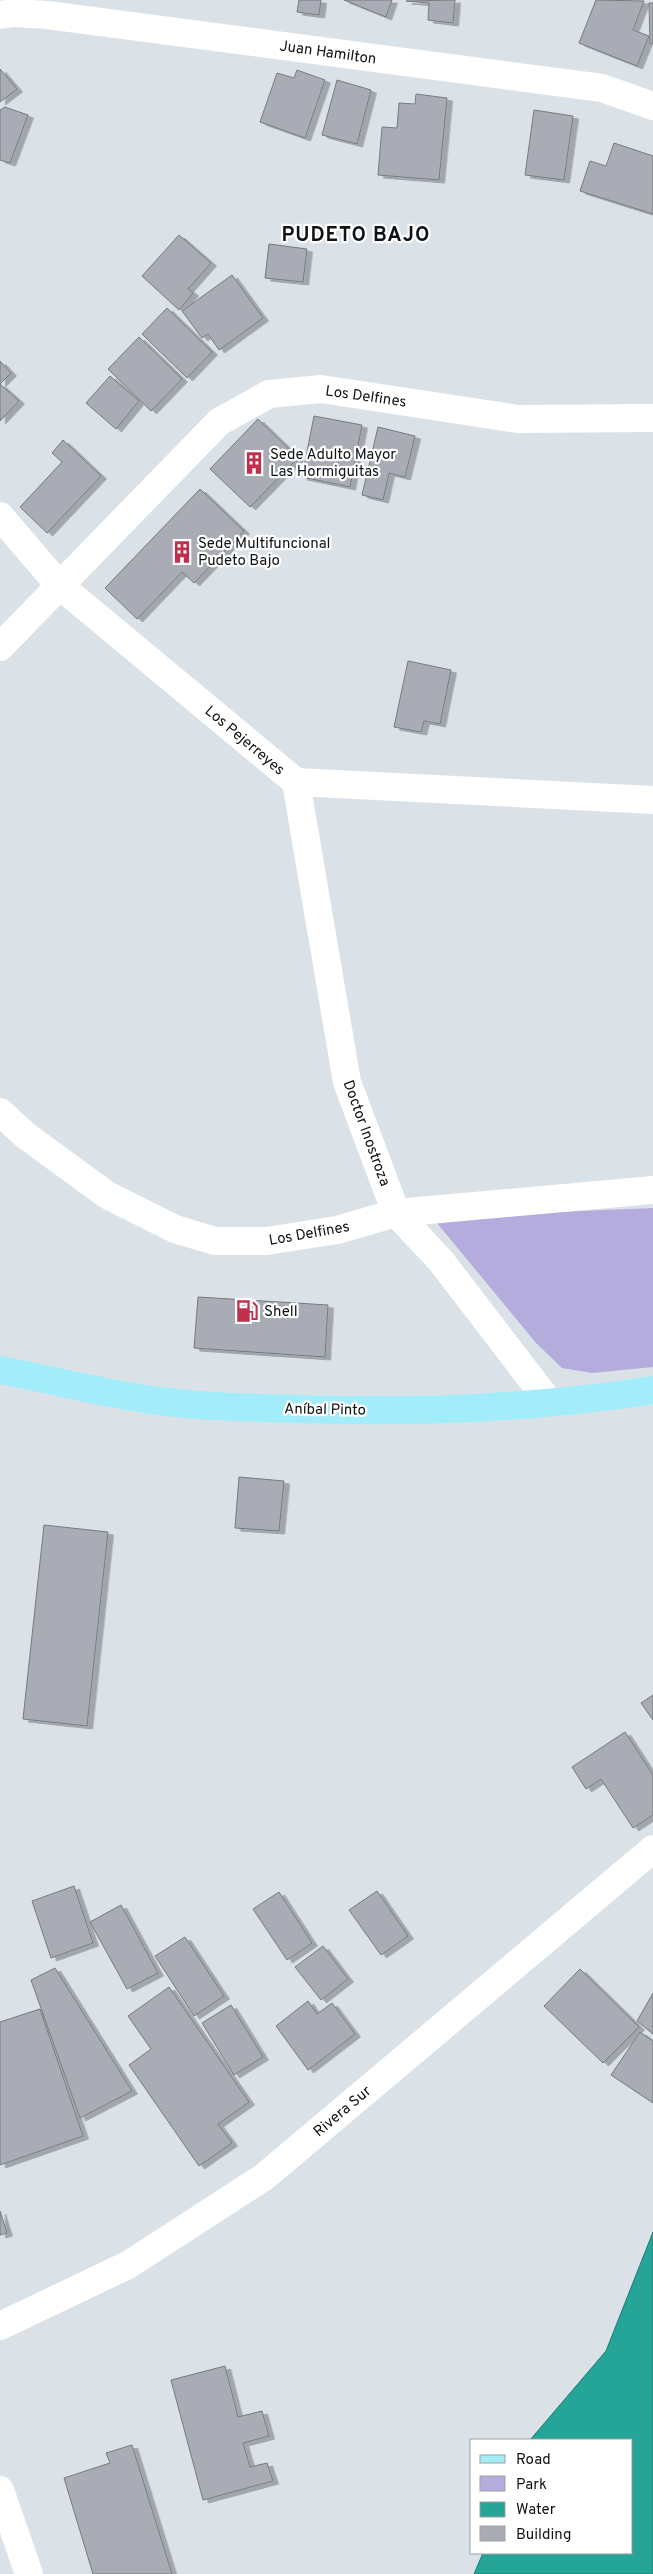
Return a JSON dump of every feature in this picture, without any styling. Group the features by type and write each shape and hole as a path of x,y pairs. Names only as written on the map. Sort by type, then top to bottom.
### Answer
{"main road":[{"name":"Aníbal Pinto","path":"0,1370 159,1401 256,1408 364,1411 452,1409 549,1402 653,1390"}],"street":[{"name":"Juan Hamilton","path":"0,15 14,13 48,15 602,88 653,106"},
{"name":"Los Delfines","path":"0,647 219,422 269,394 321,389 518,419 653,418"},
{"name":"Los Pejerreyes","path":"0,516 59,585 296,782 653,800"},
{"name":"Doctor Inostroza","path":"296,782 347,1082 396,1213 440,1262 549,1402"},
{"name":"Los Delfines","path":"0,1112 25,1135 107,1194 175,1229 215,1241 267,1241 337,1230 396,1213 653,1190"},
{"name":"Rivera Sur","path":"0,2326 128,2265 264,2176 653,1850"},
{"path":"0,2490 29,2574"}],"green space":[{"path":"653,1208 653,1367 592,1373 562,1368 536,1343 432,1217"}],"water":[{"path":"653,2232 653,2574 474,2574 483,2554 633,2554 633,2439 531,2439 606,2351"}],"building":[{"path":"299,0 321,0 319,15 297,12"},
{"path":"344,0 392,0 386,17"},
{"path":"455,0 453,23 428,20 429,3 406,1"},
{"path":"596,0 644,1 633,30 649,36 637,66 579,43"},
{"path":"649,3 653,3 653,44 650,44"},
{"path":"0,69 17,89 0,102"},
{"path":"297,70 325,80 305,138 260,122 277,73 294,78"},
{"path":"337,80 371,90 357,144 322,135"},
{"path":"416,94 447,98 439,180 378,175 382,127 397,128 399,103 415,104"},
{"path":"5,107 28,115 10,163 0,160 0,110"},
{"path":"534,110 573,116 564,180 525,175"},
{"path":"614,143 653,156 653,214 580,191 590,161 606,166"},
{"path":"179,235 211,263 188,289 193,293 179,310 142,276"},
{"path":"269,244 307,249 303,282 265,278"},
{"path":"232,275 263,318 219,350 208,334 202,338 182,311"},
{"path":"167,308 212,352 187,378 142,334"},
{"path":"139,337 182,379 151,411 108,369"},
{"path":"0,361 11,373 0,384"},
{"path":"110,376 139,401 116,429 86,403"},
{"path":"0,384 19,401 0,421"},
{"path":"314,416 362,425 350,487 302,477"},
{"name":"Sede Adulto Mayor Las Hormiguitas","path":"258,419 298,458 250,507 210,469"},
{"path":"378,427 415,436 405,477 389,473 383,500 362,495"},
{"path":"63,440 101,476 47,533 20,507 62,462 52,453"},
{"name":"Sede Multifuncional Pudeto Bajo","path":"200,489 244,531 194,583 182,572 137,619 105,588"},
{"path":"408,661 451,670 440,724 424,721 421,732 394,727"},
{"path":"198,1297 328,1305 325,1357 194,1348"},
{"path":"239,1477 284,1481 279,1531 235,1528"},
{"path":"44,1525 108,1532 87,1726 23,1719"},
{"path":"653,1695 653,1720 641,1703"},
{"path":"625,1732 653,1775 653,1815 633,1828 601,1779 586,1789 572,1767"},
{"path":"74,1886 93,1943 51,1958 32,1901"},
{"path":"377,1891 408,1936 381,1955 349,1910"},
{"path":"279,1892 312,1943 287,1960 253,1909"},
{"path":"121,1905 158,1973 127,1989 90,1922"},
{"path":"185,1937 224,1996 194,2016 155,1956"},
{"path":"323,1946 348,1979 321,2000 295,1967"},
{"path":"55,1968 132,2091 80,2118 31,1980"},
{"path":"580,1969 639,2027 603,2063 544,2006"},
{"path":"169,1987 249,2102 218,2124 232,2143 199,2166 129,2065 151,2049 128,2016"},
{"path":"653,1993 653,2034 637,2021"},
{"path":"308,2001 317,2014 332,2003 355,2034 308,2070 276,2026"},
{"path":"231,2005 263,2057 234,2075 202,2023"},
{"path":"40,2009 83,2136 0,2165 0,2022"},
{"path":"640,2032 653,2041 653,2103 611,2075"},
{"path":"0,2211 7,2233 0,2235"},
{"path":"225,2366 238,2417 262,2411 269,2436 243,2443 250,2467 267,2463 273,2481 203,2500 171,2380"},
{"path":"132,2445 172,2574 93,2574 64,2478 110,2463 106,2453"}],"place":[{"name":"Sede Adulto Mayor Las Hormiguitas","path":"254,463"},
{"name":"Sede Multifuncional Pudeto Bajo","path":"182,552"},
{"name":"Shell","path":"247,1311"}],"district":[{"name":"PUDETO BAJO","path":"356,234"}]}
